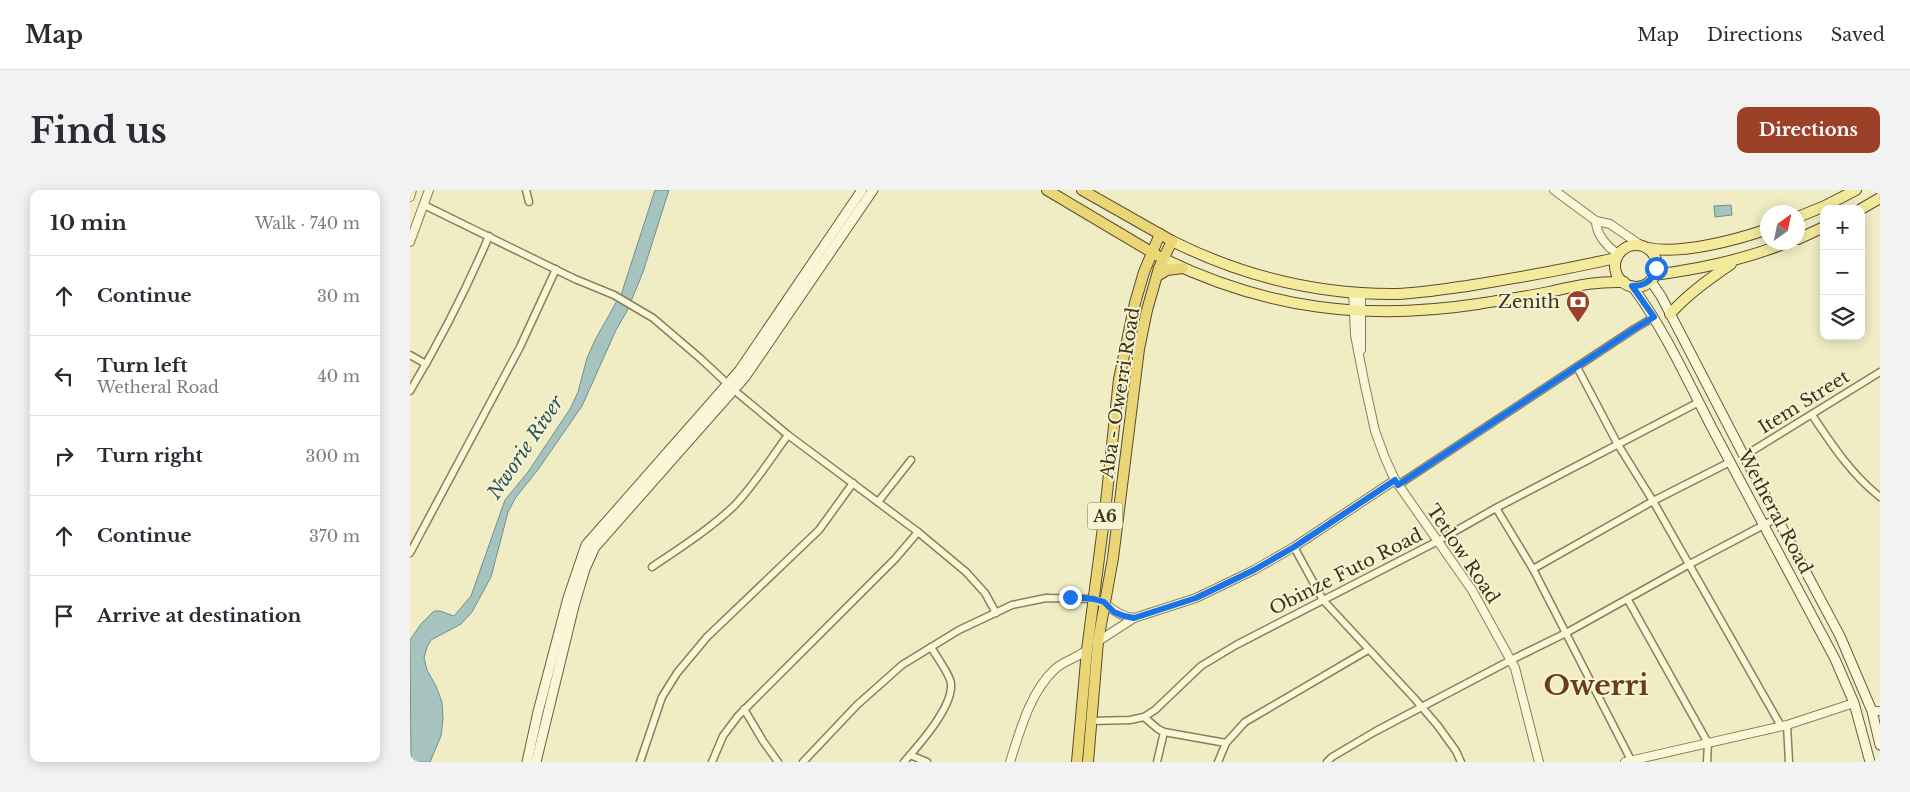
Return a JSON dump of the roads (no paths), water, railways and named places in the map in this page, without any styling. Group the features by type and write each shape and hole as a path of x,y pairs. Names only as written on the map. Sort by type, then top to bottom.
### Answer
{"highway":[{"path":"1047,190 1164,259"},
{"path":"1082,190 1172,241"},
{"name":"Aba - Owerri Road","path":"1088,762 1098,642 1099,601 1119,379 1133,311 1144,272 1160,234"},
{"name":"Aba - Owerri Road","path":"1076,762 1087,650 1112,558 1139,349 1157,276 1172,241"},
{"name":"A6","path":"1135,243 1142,252 1144,272"},
{"path":"1157,276 1167,270 1183,268"}],"main road":[{"path":"527,762 568,598 586,545 731,387 862,190"},
{"path":"536,762 572,614 592,553 600,540 779,328 873,190"},
{"path":"1805,215 1856,190"},
{"path":"1865,207 1880,198"},
{"path":"1805,236 1820,229"},
{"path":"1628,284 1617,274 1615,263 1617,256 1624,248 1633,245 1660,251 1694,247 1760,232"},
{"path":"1172,241 1211,259 1249,272 1316,288 1393,294 1446,289 1536,275 1617,256"},
{"path":"1645,247 1654,255 1656,262 1652,278"},
{"path":"1164,259 1212,280 1275,299 1300,305 1357,312 1437,309 1547,292 1602,281 1639,286 1652,278 1736,260 1770,250"},
{"path":"1670,314 1682,301 1704,283 1736,260"},
{"name":"Wetheral Road","path":"1652,278 1840,636 1876,711 1880,745"},
{"name":"Wetheral Road","path":"1628,284 1654,317 1835,659 1854,703 1870,762"}],"street":[{"path":"410,197 412,190"},
{"path":"410,242 429,190"},
{"path":"526,190 528,202"},
{"path":"1554,190 1596,221 1610,224 1645,247"},
{"path":"424,205 636,307 677,338 788,435 918,532 976,582 985,593 996,613"},
{"path":"1596,221 1598,232 1617,256"},
{"path":"410,391 468,286 489,236"},
{"path":"410,553 520,347 556,269"},
{"name":"Tetlow Road","path":"1357,292 1361,364 1374,431 1397,483 1472,590 1515,668 1539,762"},
{"path":"1010,762 1035,696 1044,681 1056,668 1066,661 1081,655 1134,618 1196,598 1254,570 1294,547 1397,483 1654,317"},
{"path":"410,355 426,364"},
{"path":"1577,367 1688,565 1784,725 1789,762"},
{"name":"Item Street","path":"1744,456 1812,416 1880,372"},
{"name":"Obinze Futo Road","path":"1144,717 1201,666 1236,645 1438,542 1496,508 1699,402"},
{"path":"1812,416 1837,453 1870,489 1880,497"},
{"path":"652,568 716,521 734,505 748,490 788,435"},
{"path":"878,502 911,460"},
{"path":"1533,569 1653,502 1730,462"},
{"path":"640,762 662,697 677,673 707,637 819,530 853,483"},
{"path":"1496,508 1533,569 1629,761 1784,725 1854,703"},
{"path":"1327,762 1332,757 1376,731 1510,660 1566,634 1688,565 1777,518"},
{"path":"712,762 723,736 744,709 895,559 918,532"},
{"path":"1294,547 1323,600 1422,707 1447,739 1461,762"},
{"path":"803,762 857,705 902,665 959,630 1012,605 1046,598 1099,601 1114,612 1134,618"},
{"path":"1628,600 1708,743 1707,762"},
{"path":"904,762 926,736 950,700 952,683 931,647"},
{"path":"1218,762 1226,743 1245,722 1258,712 1368,650"},
{"path":"744,709 778,762"},
{"path":"1091,721 1130,720 1144,717 1164,732 1226,743"},
{"path":"1157,762 1164,732"},
{"path":"910,755 927,762"}],"water":[{"path":"655,190 669,190 643,272 627,311 616,330 582,406 537,471 516,497 508,512 491,577 472,612 461,624 431,640 427,647 424,658 427,670 442,702 441,736 430,762 411,762 410,640 421,624 434,611 454,616 471,596 505,500 528,472 570,409 578,392 587,358 622,292"},
{"path":"1731,205 1732,215 1715,217 1714,206"}],"place":[{"name":"Zenith","path":"1578,323"}],"district":[{"name":"Owerri","path":"1596,685"}],"water label":[{"name":"Nworie River","path":"525,447"}]}
